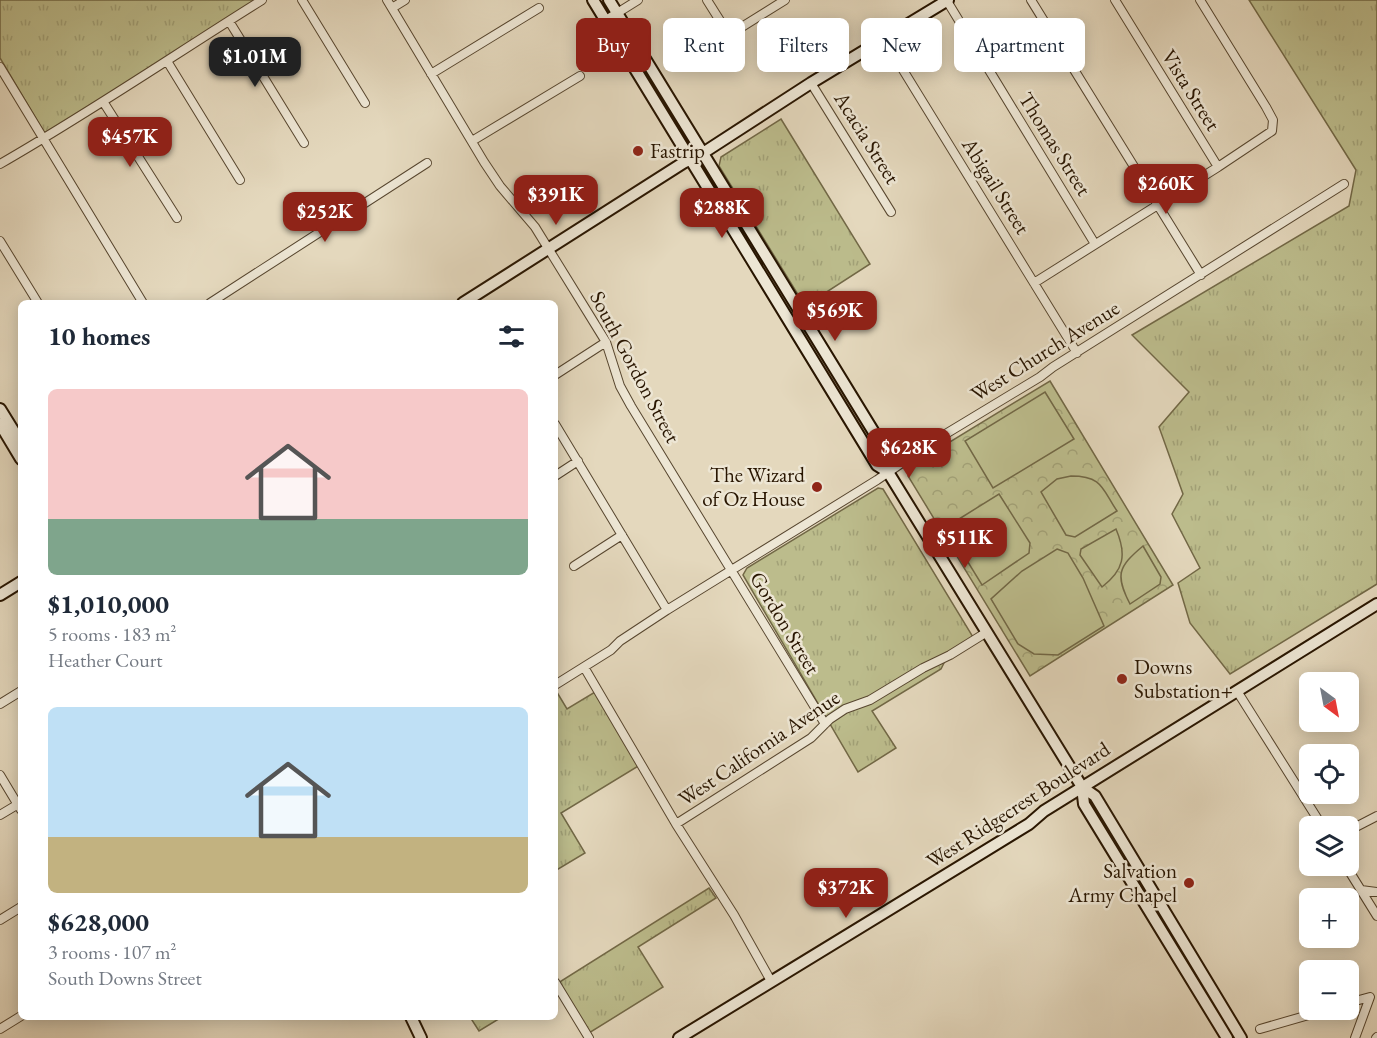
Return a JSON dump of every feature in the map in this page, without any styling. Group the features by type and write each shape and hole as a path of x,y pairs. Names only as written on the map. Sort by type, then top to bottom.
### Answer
{"main road":[{"path":"593,0 605,18"},
{"path":"609,0 889,457 888,472"},
{"path":"919,18 947,1"},
{"path":"468,300 861,53"},
{"path":"637,72 877,465 888,472 1082,787 1095,796 1240,1038"},
{"path":"0,409 18,438"},
{"path":"0,424 18,454"},
{"path":"0,595 18,584"},
{"name":"West Ridgecrest Boulevard","path":"679,1038 1020,830 1044,811 1377,604"},
{"path":"1082,787 1084,804 1227,1038"},
{"path":"412,1020 421,1038"}],"street":[{"path":"0,164 104,103 262,0"},
{"path":"302,0 365,104"},
{"name":"South Gordon Street","path":"387,0 500,186 536,227 606,342 620,386 732,571"},
{"path":"392,8 405,0"},
{"path":"609,18 638,0"},
{"path":"707,0 729,35 785,0"},
{"path":"1031,0 1201,275"},
{"name":"Vista Street","path":"1115,0 1218,167"},
{"path":"1034,283 1272,131 1274,125 1266,107 1200,0"},
{"name":"Thomas Street","path":"947,1 1095,244"},
{"path":"431,74 539,8"},
{"path":"229,21 304,142"},
{"path":"167,61 240,180"},
{"path":"0,67 141,300"},
{"name":"Abigail Street","path":"904,72 1077,352"},
{"path":"472,141 580,76"},
{"name":"Acacia Street","path":"811,83 891,212"},
{"path":"104,103 177,218"},
{"path":"215,300 427,163"},
{"name":"West Church Avenue","path":"558,683 611,650 620,641 667,610 878,480 925,447 1040,378 1077,352 1344,184"},
{"path":"0,242 36,300"},
{"path":"558,373 606,342"},
{"path":"558,429 667,610"},
{"path":"558,474 578,461"},
{"path":"574,566 622,535"},
{"name":"Gordon Street","path":"732,571 825,724"},
{"name":"West California Avenue","path":"676,824 811,738 845,709 870,700 987,632"},
{"path":"584,668 676,824 734,915 771,981"},
{"path":"1237,691 1316,816"},
{"path":"0,704 18,693"},
{"path":"0,775 18,802"},
{"path":"0,815 18,806"},
{"path":"1359,825 1377,816"},
{"path":"1352,876 1377,916"},
{"path":"1361,890 1377,892"},
{"path":"0,920 18,909"},
{"path":"558,987 589,1038"},
{"path":"1355,1038 1370,997 1359,1000"},
{"path":"0,1029 18,1018"},
{"path":"1260,1029 1299,1018"}],"green space":[{"path":"0,0 258,0 45,134 0,58"},
{"path":"1249,0 1377,0 1377,584 1230,674 1190,623 1178,583 1200,568 1172,514 1183,494 1159,427 1189,392 1132,335 1349,206 1356,170"},
{"path":"781,119 870,264 805,306 719,166 721,157"},
{"path":"1050,381 1173,585 1030,676 908,476 912,465"},
{"path":"1045,392 1074,439 993,488 965,441"},
{"path":"1071,476 1096,481 1117,511 1075,537 1066,535 1041,492 1057,479"},
{"path":"878,488 883,489 973,637 945,661 941,669 872,711 896,748 858,772 743,575 747,568"},
{"path":"999,494 1030,543 1029,553 982,585 955,541 959,519"},
{"path":"1116,529 1122,547 1121,561 1115,574 1102,587 1080,555 1081,549"},
{"path":"1143,546 1161,577 1160,584 1130,604 1122,586 1122,572 1128,560"},
{"path":"1057,549 1068,553 1083,578 1104,626 1058,655 1034,654 1018,644 991,599 1022,571"},
{"path":"595,692 640,765 561,813 585,853 558,869 558,694 567,709"},
{"path":"709,888 716,898 638,947 663,987 589,1033 558,983"},
{"path":"472,1020 497,1020 479,1031"}],"place":[{"name":"Fastrip","path":"638,151"},
{"name":"The Wizard of Oz House","path":"817,487"},
{"name":"Downs Substation+","path":"1122,679"},
{"name":"Salvation Army Chapel","path":"1189,883"}]}
